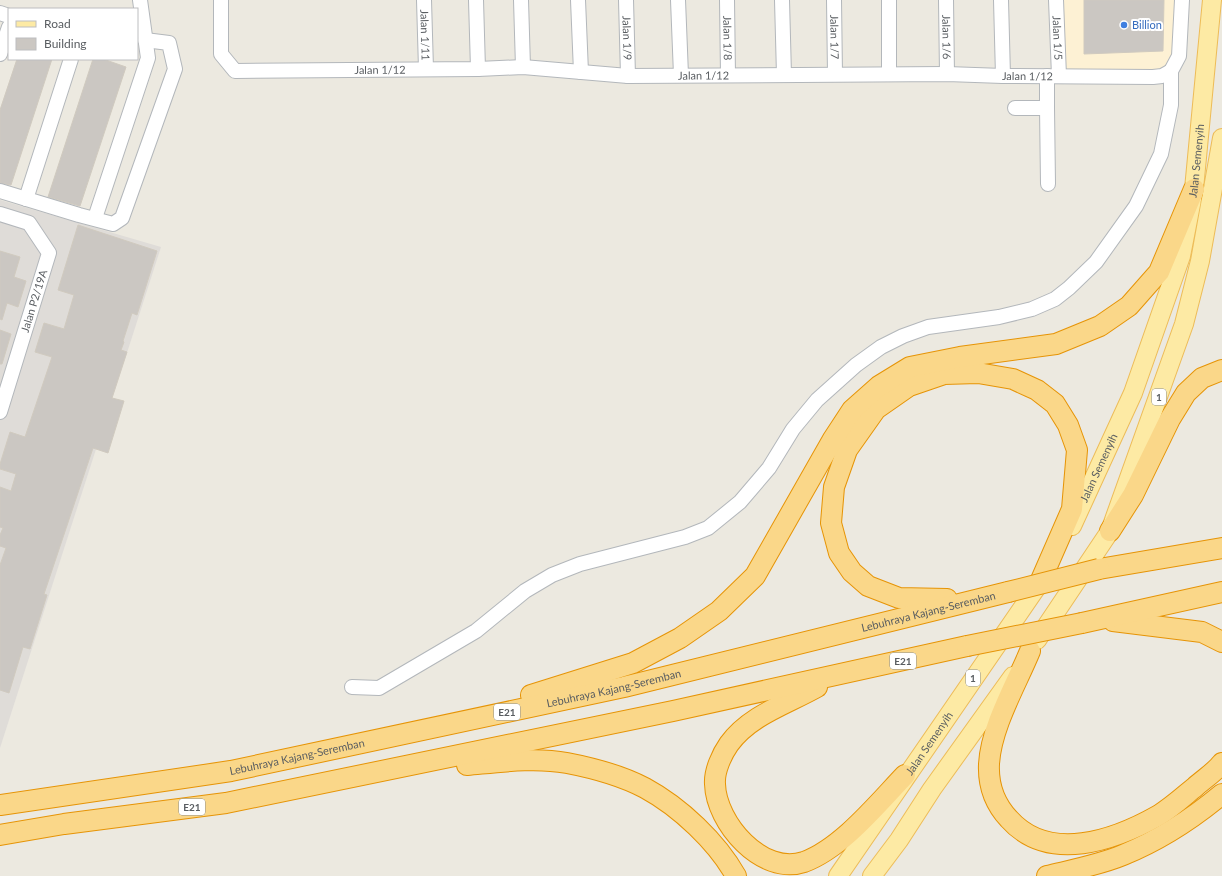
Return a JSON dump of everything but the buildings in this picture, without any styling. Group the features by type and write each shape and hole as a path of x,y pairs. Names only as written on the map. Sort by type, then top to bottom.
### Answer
{"highway":[{"path":"424,729 633,663 680,638 719,611 755,576 833,439 852,410 873,390 910,367 960,357 1056,344 1100,326 1129,306 1159,272 1194,189"},
{"path":"1110,531 1133,495 1170,419 1186,393 1202,378 1222,370"},
{"path":"985,598 929,600 899,598 868,586 852,572 839,553 831,523 834,487 847,450 876,409 909,386 944,374 978,372 1013,379 1037,390 1055,404 1068,425 1077,450 1072,509 1041,580"},
{"path":"1202,551 1222,544"},
{"name":"Lebuhraya Kajang-Seremban","path":"0,805 231,771 624,687 1099,569 1222,548"},
{"name":"E21","path":"0,835 64,824 226,803 839,676 967,646 1091,621 1222,592"},
{"path":"1091,621 1157,626 1202,632 1222,642"},
{"path":"1030,651 993,739 989,765 991,788 1000,810 1018,830 1042,841 1070,845 1110,838 1160,814 1186,795 1222,763"},
{"path":"839,676 768,711 750,723 729,744 719,763 715,783 724,817 733,831 750,849 768,859 787,864 804,862 822,853 848,833 905,775"},
{"path":"383,771 523,760 566,763 608,773 645,788 674,808 706,835 736,876"},
{"path":"1047,876 1123,855 1158,838 1194,817 1222,794"}],"main road":[{"name":"Jalan Semenyih","path":"838,876 905,775 1041,580 1077,517 1133,393 1181,256 1194,189 1212,0"},
{"name":"Jalan Semenyih","path":"872,876 1030,651 1110,531 1184,324 1200,261 1222,138"}],"street":[{"path":"96,218 142,56 145,40 140,0"},
{"name":"Jalan 1/12","path":"221,0 221,54 235,71 478,69 523,67 628,76 947,74 1153,77 1162,76 1171,70"},
{"name":"Jalan 1/11","path":"424,0 426,69"},
{"path":"476,0 478,69"},
{"path":"521,0 523,67"},
{"path":"578,0 581,72"},
{"name":"Jalan 1/9","path":"626,0 628,76"},
{"path":"678,0 681,75"},
{"name":"Jalan 1/8","path":"727,0 728,75"},
{"path":"782,0 784,75"},
{"name":"Jalan 1/7","path":"834,0 835,74"},
{"path":"889,0 889,74"},
{"name":"Jalan 1/6","path":"946,0 947,74"},
{"path":"1001,0 1003,76"},
{"name":"Jalan 1/5","path":"1048,184 1047,108 1053,76 1056,0"},
{"path":"352,687 379,688 476,631 525,591 552,575 580,564 685,537 708,528 740,502 769,468 793,430 817,400 856,365 881,347 903,336 928,327 999,317 1038,307 1055,299 1081,278 1100,257 1136,206 1161,154 1167,131 1171,104 1171,70 1179,56 1182,0"},
{"path":"0,54 8,30"},
{"path":"0,190 79,216 96,218 113,224 122,218 175,69 169,43 145,40"},
{"path":"26,199 71,60"},
{"path":"1015,108 1047,108"},
{"name":"Jalan P2/19A","path":"0,214 29,223 48,253 0,412"}],"shaded area":[{"path":"1063,0 1176,0 1173,56 1165,69 1065,70"},
{"path":"0,200 161,247 0,748"}],"place":[{"name":"Billion","path":"1124,25"}]}
